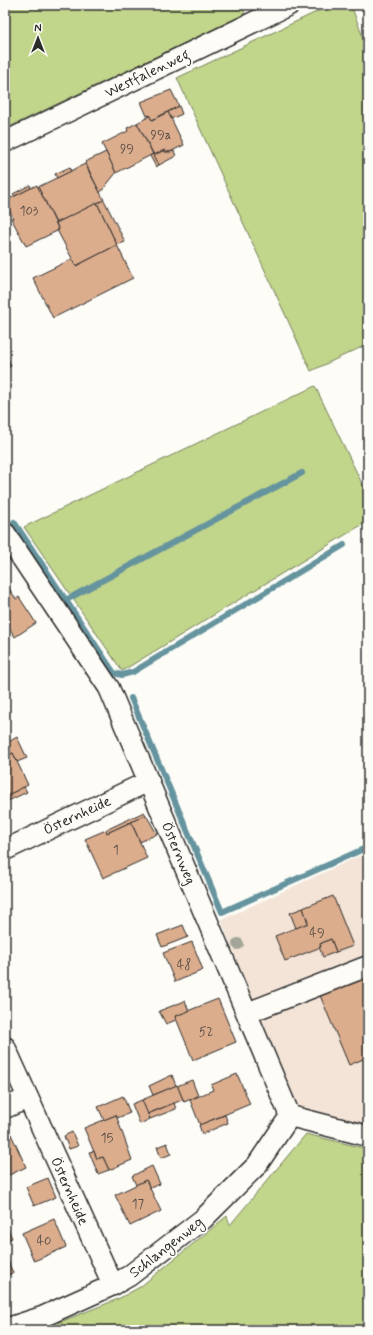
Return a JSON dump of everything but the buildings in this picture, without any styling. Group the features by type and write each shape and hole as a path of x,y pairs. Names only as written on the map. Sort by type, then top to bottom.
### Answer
{"street":[{"name":"Westfalenweg","path":"5,142 289,5"},
{"name":"Östernweg","path":"5,533 109,688 290,1116"},
{"name":"Östernheide","path":"5,850 148,781"},
{"path":"247,1013 368,966"},
{"name":"Östernheide","path":"5,1047 113,1285"},
{"path":"5,1108 28,1098"},
{"path":"290,1116 368,1136"},
{"name":"Schlangenweg","path":"5,1329 42,1317 113,1285 129,1276 203,1219 257,1165 290,1116"}],"shaded area":[{"path":"368,852 368,1128 303,1110 291,1098 221,920"}],"green space":[{"path":"5,5 242,5 245,14 5,129"},
{"path":"331,5 351,5 368,51 368,344 311,371 177,78"},
{"path":"315,386 368,496 368,521 122,671 24,527"},
{"path":"306,1134 368,1149 368,1330 40,1330 118,1299 140,1287 227,1216 230,1225"}],"waterway":[{"path":"66,600 302,473"},
{"path":"14,522 114,673 122,675 133,672 344,545"},
{"path":"131,698 222,912 368,847"}]}
